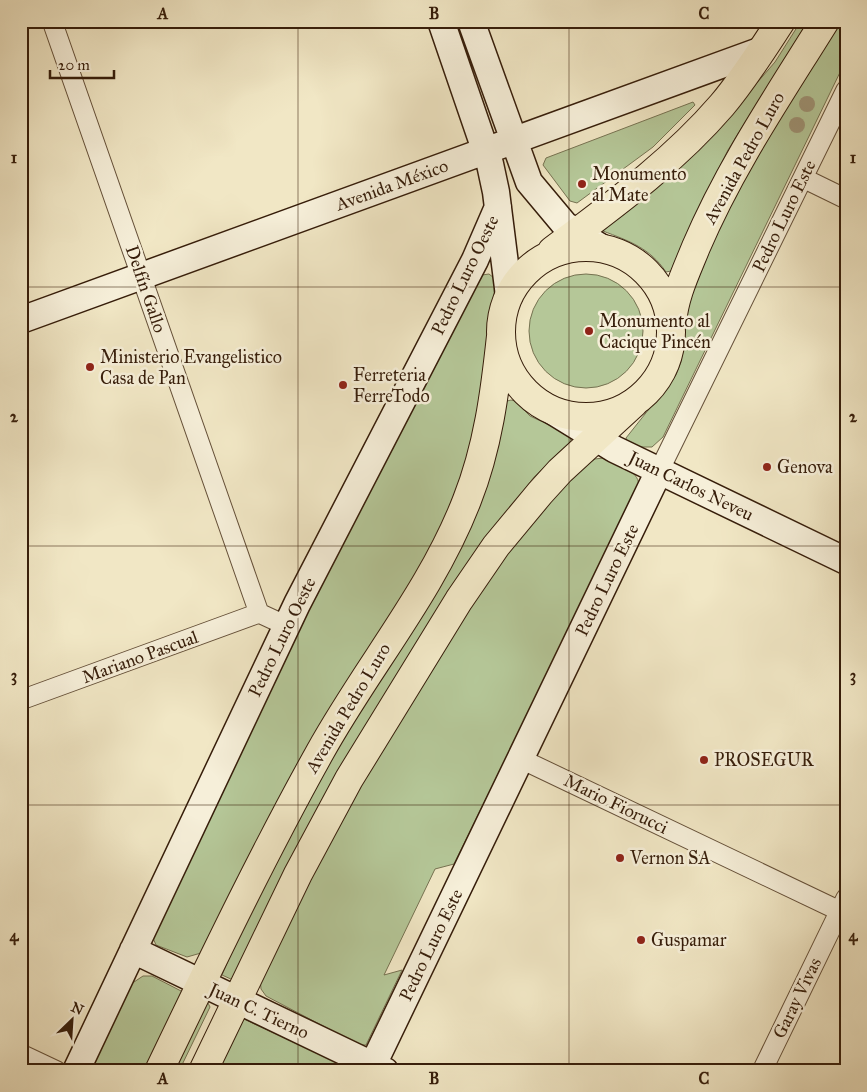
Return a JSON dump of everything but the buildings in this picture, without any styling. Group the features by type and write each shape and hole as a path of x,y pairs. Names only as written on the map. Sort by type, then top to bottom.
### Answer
{"main road":[{"path":"441,21 486,150 498,207 509,296"},
{"path":"472,21 525,175 534,189 560,220 575,233 602,248 629,258 651,277 666,302 672,330 671,344 662,372 645,395 634,403 607,415 593,417 566,415 541,404 520,386 512,375 503,349 501,336 501,322 509,296 516,284 535,264 575,233 648,177 687,142 734,90 781,21"},
{"name":"Avenida Pedro Luro","path":"672,330 678,291 716,201 744,150 825,21"},
{"name":"Avenida México","path":"21,320 762,50"},
{"name":"Pedro Luro Oeste","path":"76,1071 287,626 475,260 498,207"},
{"path":"535,264 559,251 573,248 602,248"},
{"name":"Avenida Pedro Luro","path":"159,1071 264,856 321,749 428,577 455,527 473,484 490,425 501,336"},
{"name":"Avenida Pedro Luro","path":"203,1071 298,874 366,749 459,600 496,546 540,493 634,403"},
{"name":"Juan Carlos Neveu","path":"541,404 595,439 846,560"},
{"name":"Pedro Luro Este","path":"376,1069 521,759 659,471"},
{"name":"Juan C. Tierno","path":"133,950 376,1069"}],"street":[{"name":"Delfín Gallo","path":"52,21 259,613"},
{"name":"Pedro Luro Este","path":"659,471 846,90"},
{"path":"803,178 846,199"},
{"path":"259,613 287,626"},
{"name":"Mariano Pascual","path":"21,700 259,613"},
{"name":"Mario Fiorucci","path":"521,759 844,908"},
{"name":"Garay Vivas","path":"762,1071 844,908"},
{"path":"21,1054 57,1071"}],"green space":[{"path":"801,21 808,21 728,150 671,271 666,272 653,257 638,246 603,231 730,114 775,62"},
{"path":"841,21 846,21 846,60 663,437 652,447 640,447 627,441 626,438 676,375 681,362 687,311 694,287 728,208 772,130"},
{"path":"693,102 695,105 653,147 577,203 570,201 543,165 546,158"},
{"path":"489,274 494,278 495,285 487,332 474,444 447,520 201,953 187,957 156,945 153,938 315,597 482,275"},
{"path":"586,274 608,278 627,290 639,309 643,331 639,353 627,372 608,384 586,388 564,384 545,372 533,353 529,331 533,309 545,290 564,278"},
{"path":"507,401 515,401 530,416 571,436 570,442 534,477 471,559 233,980 222,975 257,892"},
{"path":"603,458 621,465 633,473 638,482 638,488 454,864 435,869 384,975 402,970 366,1045 359,1045 266,996 261,989 260,977 363,774 490,574 560,488 586,465 595,459"},
{"path":"143,976 152,976 183,992 147,1071 90,1071 131,984"},
{"path":"207,1001 210,1007 179,1071 168,1071"},
{"path":"242,1018 347,1067 349,1071 214,1071"}],"place":[{"name":"Monumento al Mate","path":"582,184"},
{"name":"Monumento al Cacique Pincén","path":"589,331"},
{"name":"Ministerio Evangelistico Casa de Pan","path":"90,367"},
{"name":"Ferreteria FerreTodo","path":"343,385"},
{"name":"Genova","path":"767,467"},
{"name":"PROSEGUR","path":"704,760"},
{"name":"Vernon SA","path":"620,858"},
{"name":"Guspamar","path":"641,940"}]}
